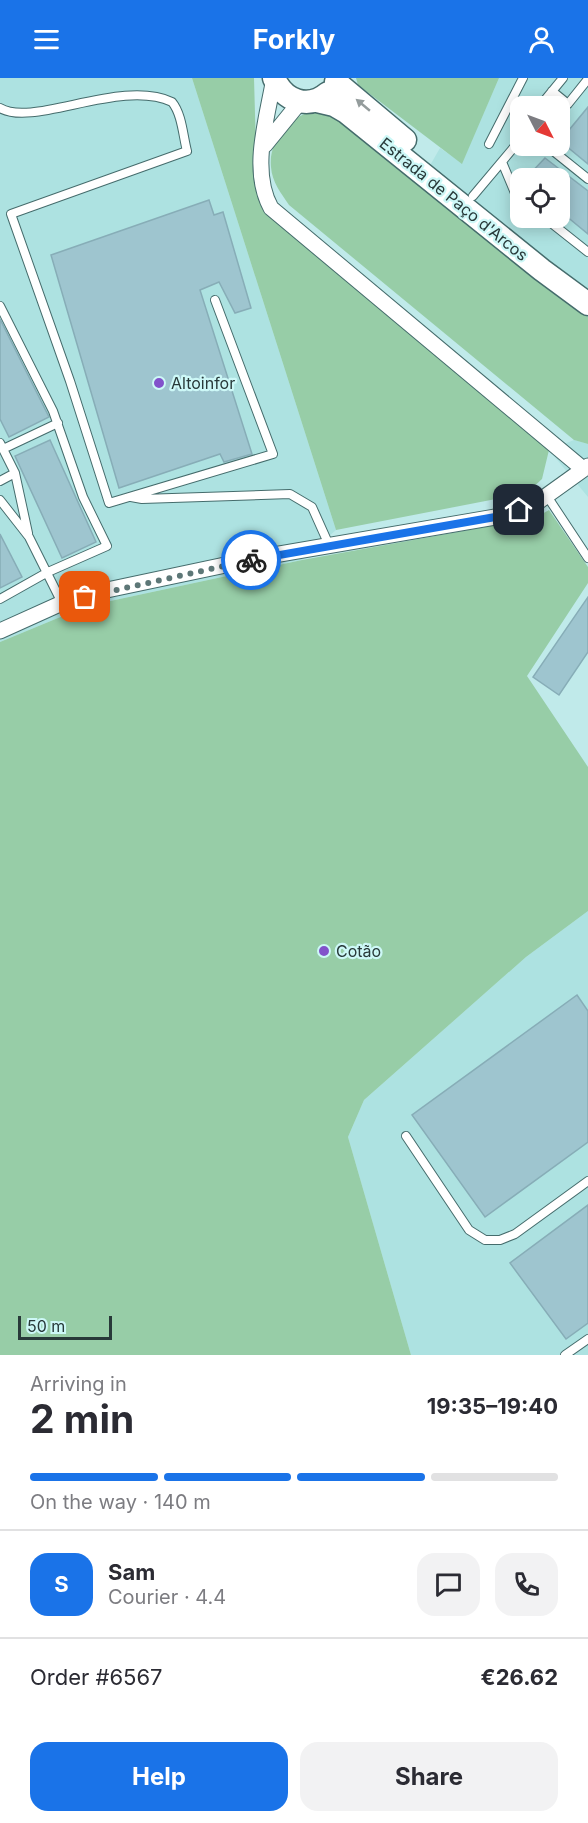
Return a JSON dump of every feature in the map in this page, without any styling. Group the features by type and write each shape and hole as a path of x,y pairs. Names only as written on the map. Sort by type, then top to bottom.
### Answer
{"main road":[{"name":"Estrada de Paço d'Arcos","path":"274,78 285,95 334,105 346,112 534,264 588,304"},
{"name":"Estrada de Paço d'Arcos","path":"308,101 326,95 337,80 473,196 588,287"}],"street":[{"path":"0,631 62,603 199,570 501,516 535,504 586,470 271,208 265,197 261,150 274,78"},
{"path":"261,150 308,101"}],"lane":[{"path":"489,144 523,78"},
{"path":"548,96 563,78"},
{"path":"552,91 568,104 588,79"},
{"path":"150,85 172,102 187,151 11,214 70,381 109,503 273,454 215,300"},
{"path":"0,108 5,111 23,110 45,101"},
{"path":"473,196 510,152"},
{"path":"560,156 588,178"},
{"path":"502,162 510,182"},
{"path":"558,228 588,252"},
{"path":"0,306 58,423 83,497 107,546 48,572 0,598"},
{"path":"29,537 15,473 2,446 58,423"},
{"path":"0,481 15,473"},
{"path":"129,496 142,499 290,494 312,507 329,545"},
{"path":"547,496 588,558"},
{"path":"0,500 29,537 62,603"},
{"path":"406,1136 469,1230 484,1240 500,1240 515,1234 588,1181"},
{"path":"565,1355 588,1339"}],"shaded area":[{"path":"0,78 192,78 336,530 302,560 87,606 0,642"},
{"path":"499,78 588,78 588,317 421,181 440,148 462,163"},
{"path":"574,440 588,444 588,497 549,450"},
{"path":"588,911 588,1355 411,1355 348,1137 364,1100 526,957"}],"green space":[{"path":"192,78 254,78 257,186 549,450 542,479 527,493 336,530"},
{"path":"356,78 499,78 462,164 358,85"},
{"path":"325,108 588,317 588,444 574,440 289,205 273,178 271,156 274,145 286,127 294,120 314,110"},
{"path":"549,510 588,567 588,583 527,676 588,767 588,911 526,957 364,1100 348,1137 411,1355 0,1355 0,642 87,606 302,560 535,518"}],"building":[{"path":"588,107 588,164 570,149 570,129"},
{"path":"545,158 558,168 536,168"},
{"path":"570,177 588,191 588,234 570,219"},
{"name":"Altoinfor","path":"209,200 214,215 223,212 251,308 235,313 219,282 200,290 252,454 224,462 220,454 119,488 51,255"},
{"path":"0,319 49,417 9,437 0,419"},
{"path":"50,440 96,542 62,558 15,456"},
{"path":"0,534 22,577 0,588"},
{"path":"588,597 588,652 559,695 533,677"},
{"path":"577,995 588,1011 588,1142 485,1217 412,1115"},
{"path":"588,1205 588,1323 566,1339 510,1263"}],"way so far":[{"path":"85,597 107,590 251,560"}],"place":[{"name":"Altoinfor","path":"159,383"},
{"name":"Cotão","path":"324,951"}],"route":[{"path":"251,560 501,516 519,510"}]}
